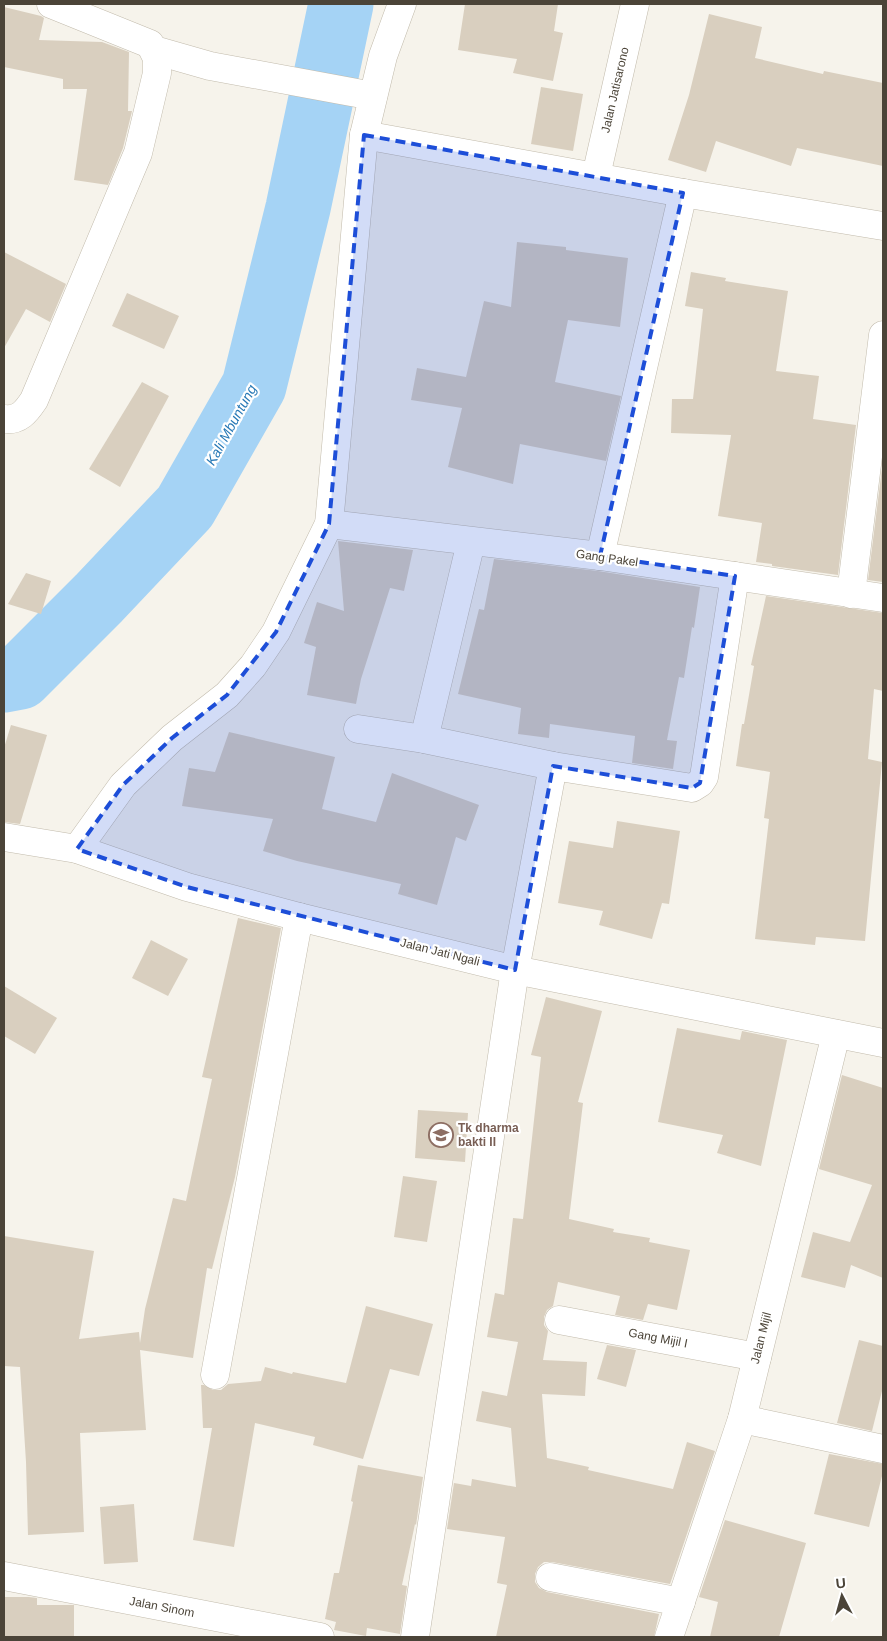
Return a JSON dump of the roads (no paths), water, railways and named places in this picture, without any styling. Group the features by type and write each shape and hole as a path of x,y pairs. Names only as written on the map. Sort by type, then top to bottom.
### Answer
{"street":[{"path":"4,419 19,418 34,400 138,153 158,73 157,58 150,44 51,4"},
{"path":"77,849 123,785 172,738 227,695 253,666 276,632 330,524 364,135 364,94 383,56 402,4"},
{"name":"Jalan Jatisarono","path":"596,176 635,4"},
{"path":"154,50 210,66 364,94"},
{"path":"364,135 683,193 883,226"},
{"path":"600,556 683,193"},
{"path":"851,594 883,335"},
{"name":"Gang Pakel","path":"330,524 600,556 883,598"},
{"path":"424,739 471,542"},
{"path":"358,729 424,739 553,766 692,788 700,783 704,777 735,576"},
{"path":"415,1637 516,970 553,766"},
{"name":"Jalan Jati Ngali","path":"4,837 77,849 187,887 299,917 516,970 883,1043"},
{"path":"215,1375 299,917"},
{"name":"Jalan Mijil","path":"669,1637 742,1419 836,1034"},
{"name":"Gang Mijil I","path":"559,1320 757,1357"},
{"path":"742,1419 883,1449"},
{"name":"Jalan Sinom","path":"4,1576 320,1637"},
{"path":"550,1577 681,1602"}],"waterway":[{"name":"Kali Mbuntung","path":"4,680 20,677 99,598 185,507 254,386 298,208 341,4"}],"place":[{"name":"Tk dharma bakti II","path":"441,1135"}]}
